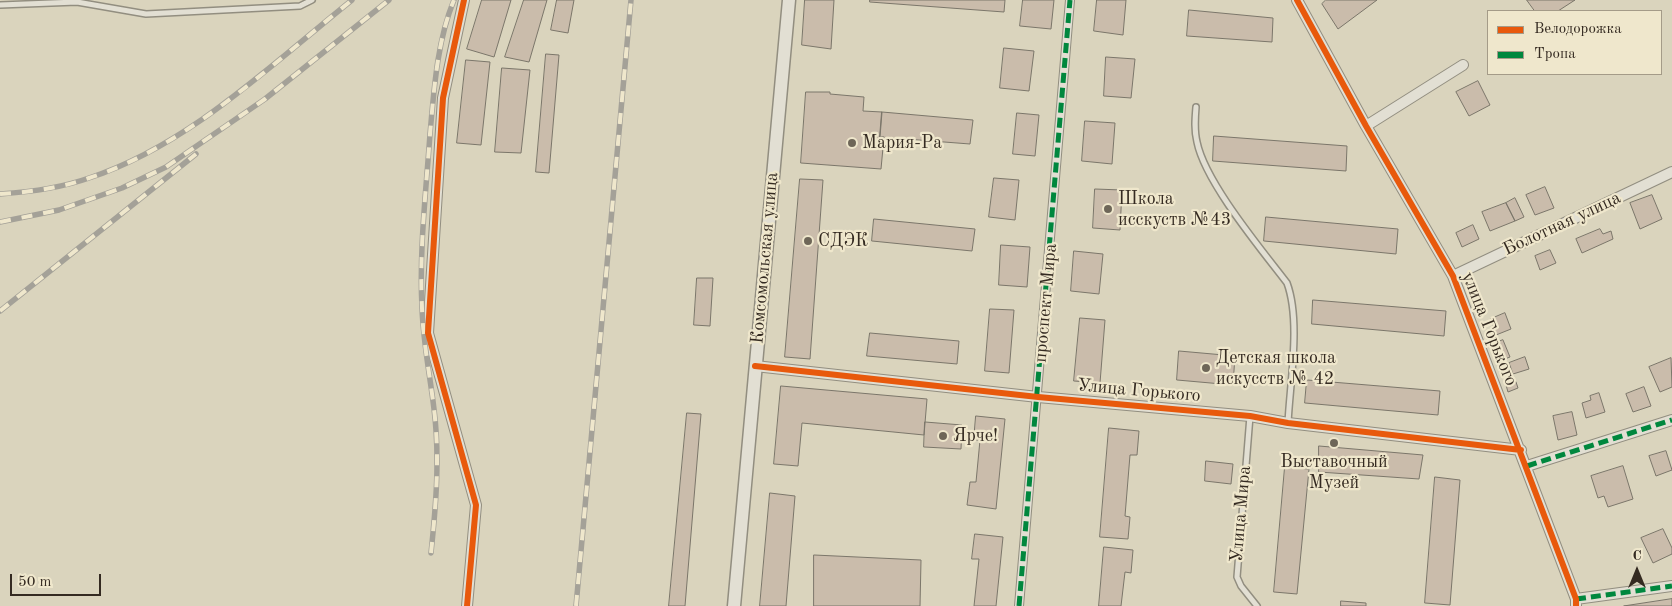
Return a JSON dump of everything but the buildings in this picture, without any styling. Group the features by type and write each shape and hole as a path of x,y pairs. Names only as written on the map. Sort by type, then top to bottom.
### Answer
{"street":[{"path":"464,0 443,98 428,334 476,505 468,606"},
{"name":"Комсомольская улица","path":"734,606 789,0"},
{"name":"проспект Мира","path":"1019,606 1070,0"},
{"name":"улица Горького","path":"1298,0 1366,126 1453,276 1521,450 1576,602"},
{"path":"1366,126 1463,65"},
{"name":"Болотная улица","path":"1453,276 1672,172"},
{"name":"Улица Горького","path":"755,366 1038,397 1250,416 1288,423 1521,450"},
{"path":"1527,466 1672,420"},
{"path":"1576,602 1672,586"}],"lane":[{"path":"0,5 77,2 146,14 300,6 312,0"},
{"path":"1196,107 1195,132 1201,154 1226,201 1287,282 1292,297 1294,320 1288,423"},
{"name":"Улица Мира","path":"1250,416 1237,577 1240,586 1257,606"}],"railway":[{"path":"0,194 45,189 89,178 125,164 161,146 228,101 352,0"},
{"path":"0,222 59,210 122,188 166,167 265,99 389,0"},
{"path":"431,553 436,499 437,445 423,321 421,286 422,243 437,66 448,16 454,0"},
{"path":"576,606 631,0"},
{"path":"0,311 196,154"}],"marked path":[{"path":"1019,606 1070,0"},
{"path":"1527,466 1672,420"},
{"path":"1576,599 1672,586"}],"cycle path":[{"path":"464,0 443,98 428,333 476,505 467,606"},
{"path":"1297,0 1366,126 1453,276 1576,599 1576,606"},
{"path":"755,366 1038,397 1250,416 1288,423 1521,450"}],"place":[{"name":"Мария-Ра","path":"852,143"},
{"name":"Школа исскуств №43","path":"1108,209"},
{"name":"СДЭК","path":"808,241"},
{"name":"Детская школа искусств № 42","path":"1206,368"},
{"name":"Ярче!","path":"943,436"},
{"name":"Выставочный Музей","path":"1334,443"}]}
